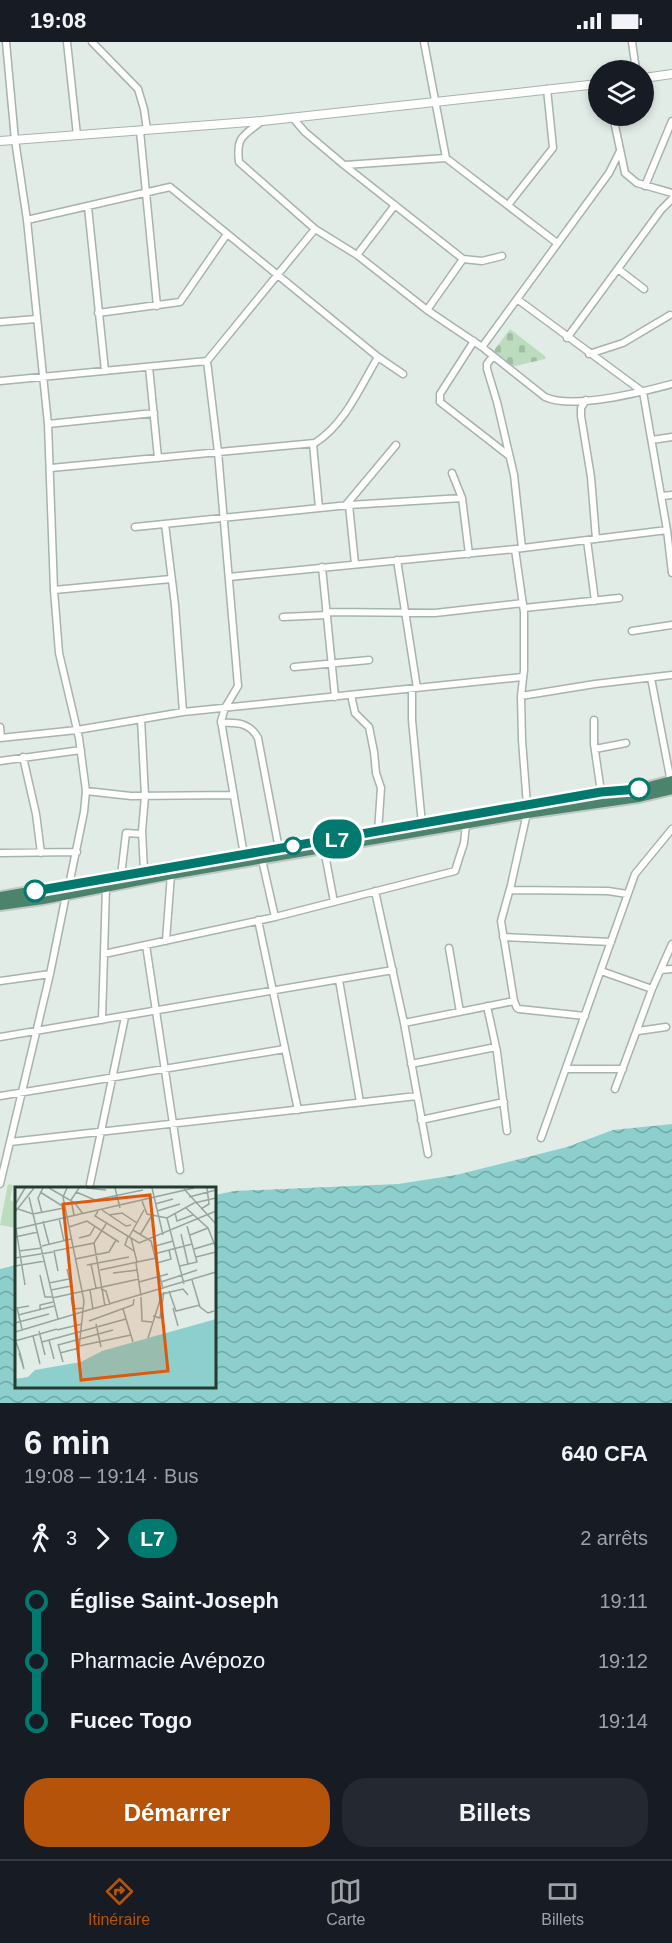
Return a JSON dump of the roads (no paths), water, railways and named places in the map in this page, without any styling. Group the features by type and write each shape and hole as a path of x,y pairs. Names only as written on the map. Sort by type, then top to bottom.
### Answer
{"highway":[{"path":"0,897 106,888 171,874 466,824 601,792 641,789 672,782"},
{"path":"0,905 144,871 422,824 527,809 639,797 672,789"}],"street":[{"path":"0,1184 3,1157 10,1142 77,852 86,791 81,750 59,653 54,590 48,424 6,42"},
{"path":"67,42 77,135"},
{"path":"92,42 138,89 144,109 146,193 157,306"},
{"path":"424,42 446,158 557,243"},
{"path":"632,42 635,60"},
{"path":"0,58 7,63"},
{"path":"654,77 672,74"},
{"path":"0,76 8,76"},
{"path":"0,141 262,121 588,85"},
{"path":"508,205 553,148 547,89"},
{"path":"292,117 305,132 344,165 464,259 482,261 502,256"},
{"path":"262,121 240,138 239,162 315,229 357,255 428,310 482,347 545,397 553,400 603,399 672,384"},
{"path":"645,186 672,121"},
{"path":"615,126 625,173 633,181 672,194"},
{"path":"482,347 609,173 620,151"},
{"path":"344,165 446,158"},
{"path":"27,220 170,187 378,357 404,374"},
{"path":"567,338 661,210 672,199"},
{"path":"357,255 394,205"},
{"path":"88,207 105,371"},
{"path":"0,381 207,361 315,229"},
{"path":"99,313 177,304 183,300 227,234"},
{"path":"428,310 464,259"},
{"path":"618,269 644,289"},
{"path":"517,299 643,392 667,530 672,573"},
{"path":"589,354 623,343 670,315"},
{"path":"0,322 36,319"},
{"path":"474,341 440,394 440,402 508,455"},
{"path":"493,356 487,364 487,369 515,481 524,606 521,696 527,809 501,921 503,937 517,1008 585,1016"},
{"path":"51,468 313,444 325,437 342,419 378,357"},
{"path":"207,361 218,452 238,686 225,708 221,723 244,855"},
{"path":"149,367 158,458"},
{"path":"586,400 581,408 581,416 591,477 596,539"},
{"path":"48,424 154,413"},
{"path":"652,440 672,437"},
{"path":"313,444 319,508"},
{"path":"355,564 347,506 396,445"},
{"path":"452,473 462,498 469,554"},
{"path":"661,496 672,495"},
{"path":"135,527 319,508 462,498"},
{"path":"165,524 183,712"},
{"path":"229,577 519,549 667,530"},
{"path":"587,540 595,601"},
{"path":"397,560 414,688 412,720 422,824"},
{"path":"322,567 335,697"},
{"path":"54,590 171,579"},
{"path":"283,617 326,614 435,613 619,598"},
{"path":"632,631 672,625"},
{"path":"294,667 369,660"},
{"path":"521,696 672,675"},
{"path":"0,727 1,738 77,730 183,712 522,677"},
{"path":"651,678 672,782"},
{"path":"351,695 352,706 369,727 374,752 375,772 381,788 378,832"},
{"path":"141,718 145,796 142,834 144,871"},
{"path":"594,720 601,792"},
{"path":"221,723 237,722 248,726 258,738 279,849"},
{"path":"595,748 626,743"},
{"path":"0,761 81,750"},
{"path":"22,757 36,814 40,853"},
{"path":"86,791 145,796 234,795"},
{"path":"104,954 258,920 455,872 464,843 466,824"},
{"path":"541,1138 635,874 672,829"},
{"path":"121,876 126,833 142,834"},
{"path":"324,849 334,902"},
{"path":"0,853 77,852"},
{"path":"262,860 275,916"},
{"path":"166,941 171,874"},
{"path":"102,1020 106,888"},
{"path":"510,890 608,891 627,894"},
{"path":"375,891 404,1023 428,1154"},
{"path":"258,920 298,1110"},
{"path":"503,937 611,942"},
{"path":"615,1089 652,989 672,944"},
{"path":"146,945 180,1170"},
{"path":"448,948 460,1012"},
{"path":"661,970 672,969"},
{"path":"0,1037 393,970"},
{"path":"601,971 652,989"},
{"path":"0,981 50,974"},
{"path":"339,980 360,1102"},
{"path":"404,1023 514,1001"},
{"path":"487,1006 496,1047 507,1131"},
{"path":"90,1184 125,1017"},
{"path":"638,1031 666,1027"},
{"path":"411,1064 496,1047"},
{"path":"0,1096 285,1049"},
{"path":"566,1070 623,1069"},
{"path":"10,1142 417,1096"},
{"path":"421,1120 504,1102"}],"water":[{"path":"672,1124 672,1403 0,1403 0,1269 15,1265 15,1388 216,1388 216,1195 234,1191 398,1184 456,1175 567,1147 613,1130"}]}
